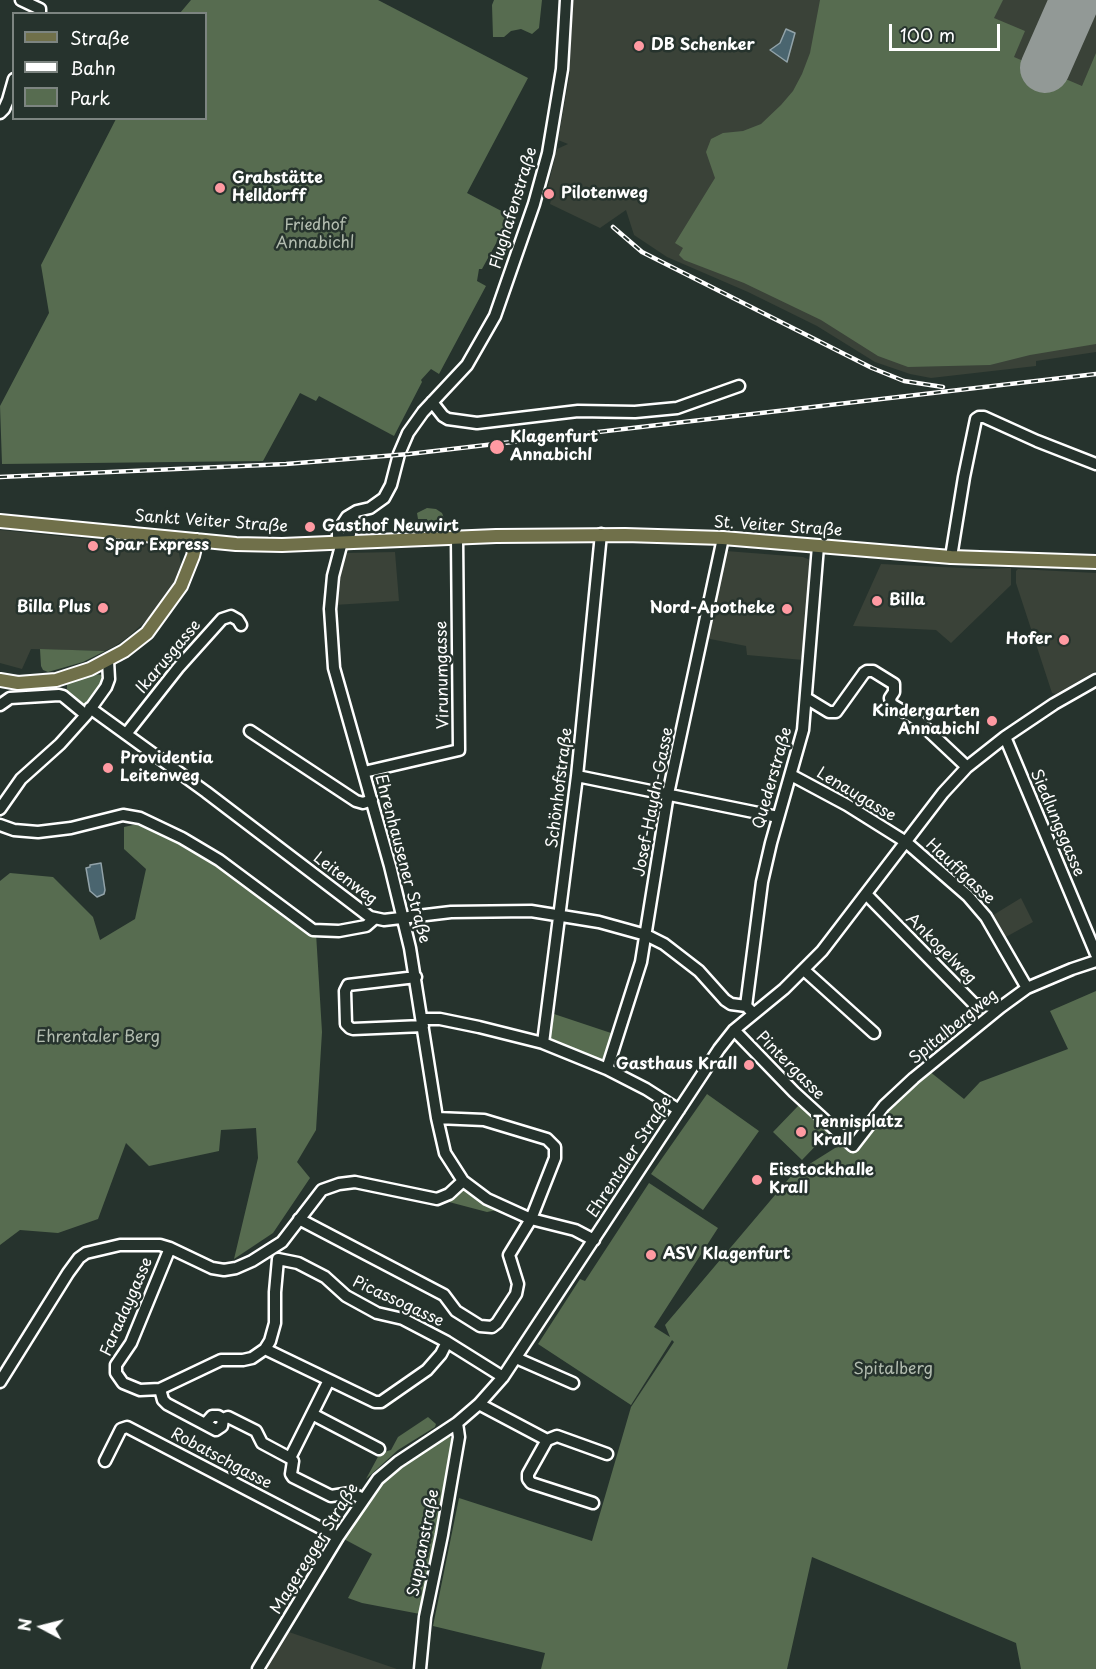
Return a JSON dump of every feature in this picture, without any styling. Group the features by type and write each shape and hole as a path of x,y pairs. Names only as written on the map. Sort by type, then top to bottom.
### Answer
{"main road":[{"name":"Sankt Veiter Straße","path":"0,521 197,540 282,545 457,538"},
{"name":"St. Veiter Straße","path":"457,538 601,534 723,538 951,557 1096,562"},
{"path":"0,680 18,682 56,680 73,676 108,661 147,633 165,611 181,586 197,540"}],"street":[{"path":"21,0 40,11"},
{"name":"Flughafenstraße","path":"342,542 350,534 354,513 377,504 388,492 408,433 432,402 467,365 488,331 534,204 548,153 562,69 566,0"},
{"path":"0,113 8,100 12,86"},
{"path":"432,402 448,419 477,423 578,411 635,412 677,408 739,386"},
{"path":"951,557 964,477 976,419 979,417 984,417 1096,464"},
{"name":"Schönhofstraße","path":"543,1044 577,776 601,534"},
{"name":"Virunumgasse","path":"364,772 459,750 457,538"},
{"name":"Josef-Haydn-Gasse","path":"607,1069 641,962 668,794 723,538"},
{"name":"Ehrenhausener Straße","path":"342,542 332,584 330,609 332,654 338,683 372,800 416,977 437,1118 445,1153 462,1180"},
{"name":"Quederstraße","path":"749,1010 762,882 803,730 818,546"},
{"name":"Ikarusgasse","path":"126,734 178,668 222,619 231,616 238,620 240,625"},
{"path":"0,810 21,779 60,744 106,687 109,679 108,661"},
{"path":"806,698 829,712 836,712 864,673 873,671 894,684 891,704 916,719 967,767"},
{"name":"Ehrentaler Straße","path":"462,1180 502,1207 531,1219 575,1230 594,1240 719,1049 749,1010 784,989 822,951 943,793 967,767 1005,737 1054,704 1096,680"},
{"name":"Leitenweg","path":"0,705 9,698 63,696 126,734 374,919 402,919 434,913 471,911 531,911 599,922 646,935 664,944 689,962 725,1000 749,1010"},
{"path":"250,730 356,801 363,803 372,800"},
{"name":"Siedlungsgasse","path":"1005,737 1096,954"},
{"name":"Lenaugasse","path":"791,775 847,805 906,843"},
{"path":"577,776 778,817"},
{"path":"0,825 14,830 38,832 71,828 123,815 140,818 182,838 219,860 313,930 339,931 366,926 374,919"},
{"name":"Hauffgasse","path":"906,843 968,896 986,917 1027,988"},
{"name":"Ankogelweg","path":"867,895 974,1004 1001,1007"},
{"name":"Spitalbergweg","path":"853,1146 884,1106 1001,1007 1027,988 1096,961"},
{"path":"804,970 874,1033"},
{"path":"416,977 348,985 345,991 347,1027 353,1029 440,1019 487,1028 543,1044 607,1069 646,1089 679,1110"},
{"name":"Pintergasse","path":"734,1030 824,1121 853,1146"},
{"path":"299,1219 444,1295 456,1311 480,1326 489,1328 497,1323 516,1293 518,1284 509,1256 531,1219 556,1152 552,1143 508,1126 484,1120 437,1118"},
{"path":"447,1342 441,1354 427,1370 381,1402 375,1402 265,1349 275,1323 275,1254 322,1190 339,1184 355,1182 437,1199 449,1194 462,1180"},
{"name":"Mageregger Straße","path":"258,1669 364,1498 389,1469 457,1423 479,1404 516,1359 594,1240"},
{"path":"0,1382 79,1258 86,1253 120,1245 142,1244 170,1248 201,1264 224,1270 237,1268 275,1254"},
{"name":"Faradaygasse","path":"170,1248 130,1343 118,1359 116,1369 118,1378 132,1388 149,1391 160,1389 221,1360 252,1358 265,1349"},
{"name":"Picassogasse","path":"275,1254 325,1277 342,1293 377,1313 403,1319 447,1342 503,1377"},
{"path":"516,1359 573,1383"},
{"path":"290,1458 329,1380"},
{"path":"160,1389 167,1404 216,1430 222,1426 223,1419 228,1417 256,1431 262,1443 290,1458 293,1477 331,1496 350,1493 364,1498"},
{"path":"479,1404 546,1440"},
{"path":"312,1414 379,1449"},
{"name":"Suppanstraße","path":"420,1669 425,1617 459,1437 457,1423"},
{"name":"Robatschgasse","path":"105,1461 121,1429 128,1427 338,1537"},
{"path":"593,1503 531,1483 528,1474 546,1440 556,1436 607,1454"}],"shaded area":[{"path":"573,0 1096,0 1096,352 1036,361 1036,366 931,378 910,374 875,362 817,326 748,292 667,257 634,235 626,210 600,228 550,204 553,191 547,190 557,149 568,144 558,140 569,78"},
{"path":"0,530 168,547 179,553 181,564 172,588 149,618 115,646 105,651 31,649 22,669 0,663"},
{"path":"726,551 803,557 810,560 803,660 747,655 746,646 705,638"},
{"path":"395,552 399,601 334,605 337,577 342,558 346,553"},
{"path":"881,564 983,569 1011,568 1011,585 951,643 936,630 853,626"},
{"path":"1018,569 1096,573 1096,671 1056,694 1052,693 1016,583"},
{"path":"1021,898 1033,922 1004,938 990,917"},
{"path":"286,1631 397,1669 264,1669"}],"green space":[{"name":"Friedhof Annabichl","path":"191,0 378,0 528,78 467,193 511,216 482,269 479,269 477,281 486,286 439,374 431,369 421,380 394,436 319,396 316,401 300,393 263,461 2,464 0,406 49,313 41,265 115,120 207,120 207,12 181,12"},
{"path":"494,0 542,0 539,28 532,34 521,29 511,31 504,37 493,37 492,5"},
{"path":"820,0 1003,0 994,18 1025,31 1014,57 1082,86 1096,53 1096,344 1030,355 990,365 908,367 878,356 821,320 744,283 684,260 679,255 683,248 675,243 715,178 706,152 711,139 723,133 743,131 761,124 793,91 810,53"},
{"path":"427,508 436,509 442,513 447,525 428,526 427,519 418,519 417,513"},
{"path":"40,649 105,651 83,662 48,672 41,666"},
{"path":"95,674 102,675 104,683 83,707 67,695 67,684"},
{"name":"Ehrentaler Berg","path":"142,823 180,839 316,933 322,1032 316,1130 297,1162 310,1178 273,1233 234,1259 258,1158 256,1128 221,1130 219,1151 149,1166 126,1143 98,1219 58,1233 20,1230 0,1245 0,881 10,873 53,877 93,917 100,940 135,919 146,869 124,849 124,827"},
{"name":"Spitalberg","path":"1096,991 1096,1669 1021,1669 1016,1643 812,1557 787,1669 541,1669 545,1653 433,1626 459,1498 592,1541 631,1407 674,1342 672,1340 631,1405 538,1344 580,1279 585,1281 649,1183 718,1228 654,1327 670,1337 665,1325 792,1175 843,1143 853,1151 891,1108 929,1071 964,1099 980,1082 1068,1049 1050,1011"},
{"path":"551,1013 614,1034 606,1059 602,1061 548,1041"},
{"path":"707,1094 759,1131 703,1210 651,1174"},
{"name":"Tennisplatz Krall","path":"799,1105 828,1133 802,1160 773,1132"},
{"path":"465,1188 497,1210 487,1212 449,1202 448,1200"},
{"path":"428,1417 436,1424 435,1427 398,1450 366,1479 380,1453 391,1450 398,1437"},
{"path":"445,1437 453,1440 438,1536 420,1614 362,1603 348,1598 372,1554 342,1538 372,1494 389,1474"}],"water":[{"path":"786,29 795,33 787,62 770,50 780,43"},
{"path":"101,863 105,890 104,894 97,897 90,891 86,868"}],"runway":[{"path":"1045,68 1075,0"}],"railway":[{"path":"613,227 642,252 872,368 904,381 943,387"},
{"path":"0,477 286,464 409,454 1096,374"}],"place":[{"name":"DB Schenker","path":"639,46"},
{"name":"Grabstätte Helldorff","path":"220,188"},
{"name":"Pilotenweg","path":"549,194"},
{"name":"Klagenfurt Annabichl","path":"497,447"},
{"name":"Gasthof Neuwirt","path":"310,527"},
{"name":"Spar Express","path":"93,546"},
{"name":"Billa","path":"877,601"},
{"name":"Billa Plus","path":"103,608"},
{"name":"Nord-Apotheke","path":"787,609"},
{"name":"Hofer","path":"1064,640"},
{"name":"Kindergarten Annabichl","path":"992,721"},
{"name":"Providentia Leitenweg","path":"108,768"},
{"name":"Gasthaus Krall","path":"749,1065"},
{"name":"Tennisplatz Krall","path":"801,1132"},
{"name":"Eisstockhalle Krall","path":"757,1180"},
{"name":"ASV Klagenfurt","path":"651,1255"}]}
